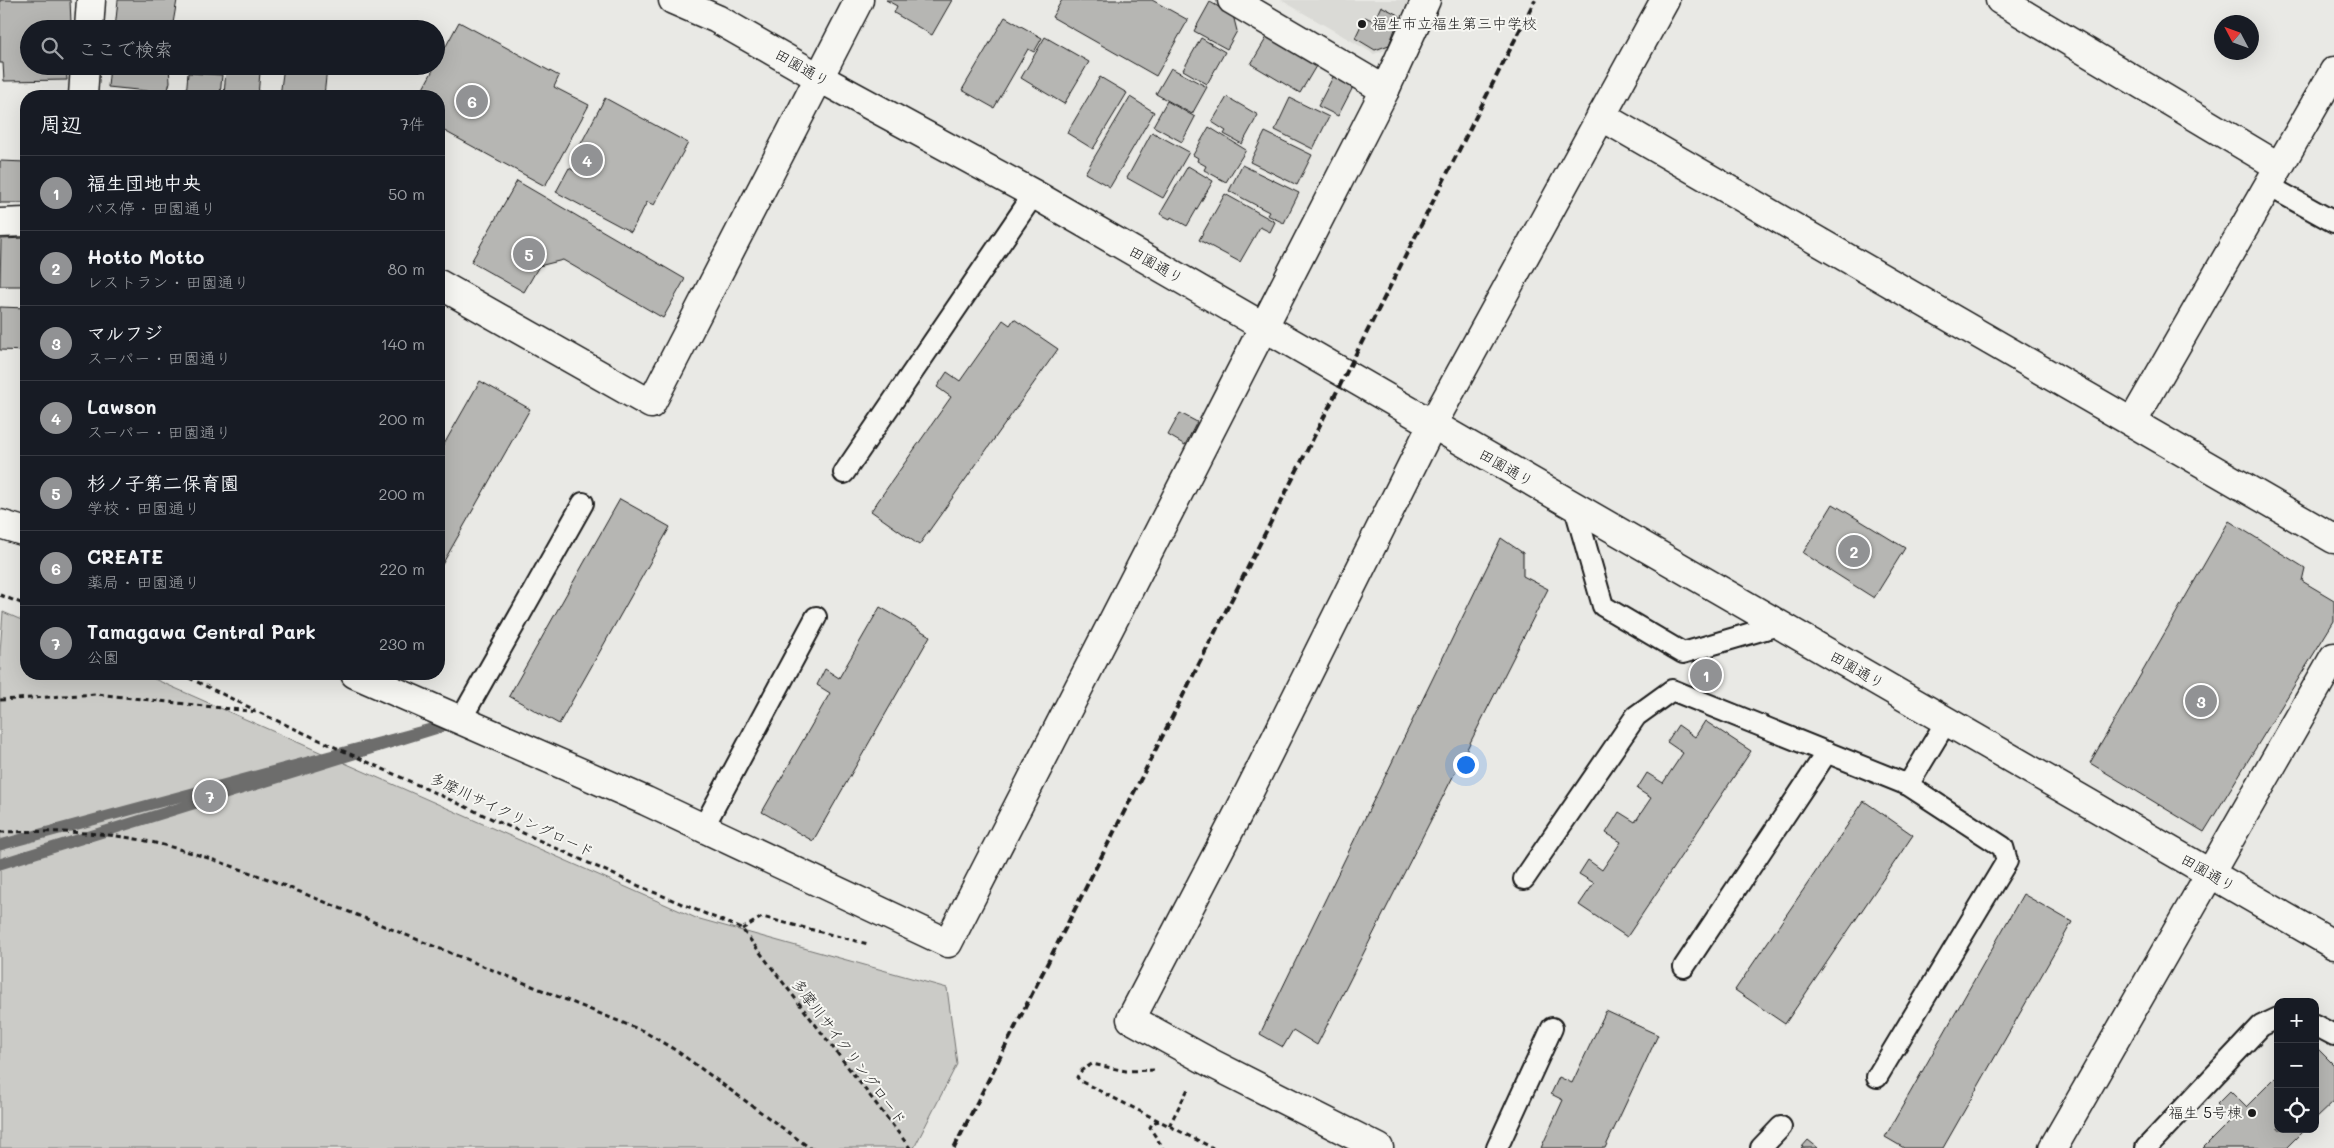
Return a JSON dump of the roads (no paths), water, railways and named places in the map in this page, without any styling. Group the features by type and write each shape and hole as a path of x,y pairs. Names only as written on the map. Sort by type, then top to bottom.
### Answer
{"street":[{"path":"90,20 92,0"},
{"name":"田園通り","path":"673,0 717,19 818,77 1034,194 1432,426 2334,945"},
{"path":"445,287 652,404 858,0"},
{"path":"1232,0 1385,90"},
{"path":"368,680 703,828 948,943 1385,90 1426,0"},
{"path":"1379,1148 1204,1066 1131,1019 1240,810 1432,426 1665,0"},
{"path":"2000,0 2273,175"},
{"path":"2133,421 2334,71"},
{"path":"84,90 85,75"},
{"path":"1601,116 2133,421 2334,539"},
{"path":"0,223 20,222"},
{"path":"0,524 20,530"},
{"path":"2053,1148 2334,657"}],"lane":[{"path":"2273,175 2334,222"},
{"path":"844,473 1034,194"},
{"path":"460,721 583,503"},
{"path":"1575,508 1603,606 1683,653 1779,625"},
{"path":"703,828 816,617"},
{"path":"1524,879 1636,716 1672,690 1908,785 2004,847 2007,861 1876,1077"},
{"path":"1908,785 1946,722"},
{"path":"1684,967 1827,752"},
{"path":"2146,1148 2262,1026 2274,1020"},
{"path":"2319,1027 2334,1035"},
{"path":"1497,1148 1552,1028"},
{"path":"1762,1148 1780,1127"}],"waterway":[{"path":"0,845 460,721 0,864"}],"railway":[{"path":"954,1148 1535,0"}],"place":[{"name":"福生市立福生第三中学校","path":"1362,24"},
{"name":"CREATE","path":"472,101"},
{"name":"Lawson","path":"587,160"},
{"name":"杉ノ子第二保育園","path":"529,254"},
{"name":"Hotto Motto","path":"1854,551"},
{"name":"福生団地中央","path":"1706,675"},
{"name":"マルフジ","path":"2201,701"},
{"name":"Tamagawa Central Park","path":"210,796"},
{"name":"福生 5号棟","path":"2252,1113"}]}
